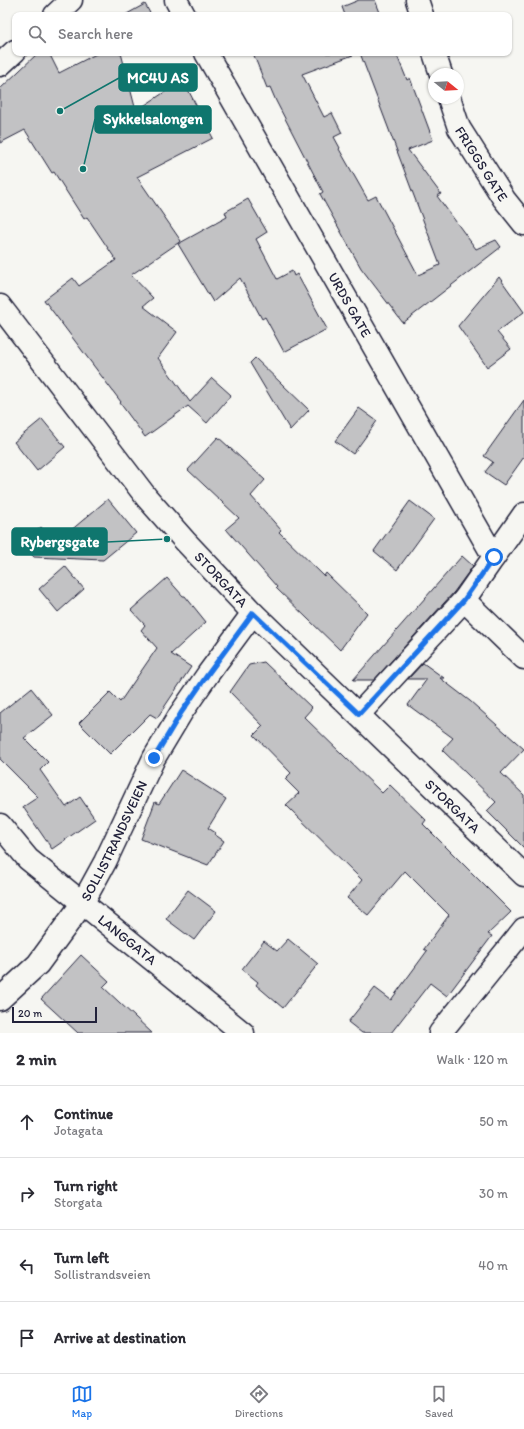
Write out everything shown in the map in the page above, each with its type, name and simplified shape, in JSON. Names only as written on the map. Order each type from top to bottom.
[{"type":"street","points":[[58,12],[71,0]]},
{"type":"street","points":[[176,0],[182,12]]},
{"type":"street","points":[[417,0],[421,12]]},
{"type":"street","points":[[0,65],[12,54]]},
{"type":"street","name":"URDS GATE","points":[[208,56],[494,557]]},
{"type":"street","points":[[435,56],[439,68]]},
{"type":"street","name":"FRIGGS GATE","points":[[451,104],[459,128],[504,199],[524,224]]},
{"type":"street","name":"STORGATA","points":[[1,309],[147,498],[185,541],[253,613],[524,875]]},
{"type":"street","points":[[359,714],[464,600],[524,514]]},
{"type":"street","points":[[464,600],[524,658]]},
{"type":"street","name":"SOLLISTRANDSVEIEN","points":[[0,999],[38,964],[82,904],[105,862],[154,758],[173,726],[208,674],[253,613]]},
{"type":"street","name":"LANGGATA","points":[[0,825],[28,859],[244,1033]]},
{"type":"street","points":[[440,1033],[524,929]]},
{"type":"building","points":[[359,0],[375,0],[380,12],[344,12],[342,7]]},
{"type":"building","points":[[145,4],[149,12],[130,12]]},
{"type":"building","points":[[35,56],[50,56],[59,73],[92,56],[122,56],[136,111],[183,80],[213,138],[137,177],[181,241],[131,275],[153,298],[143,306],[177,332],[158,358],[190,402],[212,378],[231,395],[207,423],[188,406],[145,437],[120,403],[121,402],[44,300],[73,278],[79,286],[116,260],[87,217],[84,219],[54,172],[52,173],[25,130],[0,143],[0,89]]},
{"type":"building","points":[[254,56],[350,56],[302,74],[324,117],[332,113],[342,133],[334,137],[340,148],[339,149],[368,200],[376,196],[418,275],[440,265],[361,56],[397,56],[407,80],[410,78],[433,140],[408,150],[441,194],[437,196],[476,249],[496,240],[501,247],[403,323],[361,268],[320,194],[323,192],[270,87],[267,88]]},
{"type":"building","points":[[248,199],[267,232],[256,239],[277,279],[292,271],[294,276],[297,274],[327,329],[284,352],[265,317],[262,319],[240,278],[213,302],[178,244],[227,217],[225,212]]},
{"type":"building","points":[[499,277],[524,312],[497,332],[511,349],[487,367],[458,326]]},
{"type":"building","points":[[255,358],[309,410],[290,430],[250,363]]},
{"type":"building","points":[[524,400],[524,457],[504,485],[485,472],[493,462],[484,456]]},
{"type":"building","points":[[359,408],[377,421],[353,454],[335,441]]},
{"type":"building","points":[[42,419],[65,447],[37,471],[14,442]]},
{"type":"building","points":[[218,437],[265,480],[251,496],[281,530],[279,532],[324,576],[326,573],[367,613],[340,650],[276,588],[277,587],[226,529],[239,518],[188,470]]},
{"type":"building","points":[[108,499],[136,533],[103,560],[34,557],[22,545],[41,527],[56,543]]},
{"type":"building","points":[[410,501],[434,519],[397,570],[374,551]]},
{"type":"building","points":[[462,556],[473,566],[454,592],[374,680],[353,680]]},
{"type":"building","points":[[65,566],[84,589],[58,612],[39,589]]},
{"type":"building","points":[[167,578],[183,596],[185,596],[206,622],[171,654],[191,667],[157,718],[150,714],[110,754],[79,723],[110,692],[120,702],[157,648],[141,630],[145,625],[131,610]]},
{"type":"building","points":[[264,662],[312,708],[304,717],[382,793],[390,785],[426,820],[423,824],[511,912],[488,934],[492,936],[447,996],[430,983],[391,1033],[362,1033],[348,1022],[375,988],[391,1000],[427,951],[424,949],[449,915],[405,871],[368,915],[347,898],[362,880],[286,805],[299,793],[285,779],[291,773],[254,735],[263,726],[230,692],[249,665]]},
{"type":"building","points":[[423,663],[444,678],[440,678],[470,701],[524,749],[501,773],[524,795],[524,848],[487,811],[496,802],[442,750],[453,738],[408,705],[427,679],[408,679]]},
{"type":"building","points":[[31,688],[53,715],[24,738],[48,762],[40,770],[66,807],[80,797],[95,819],[52,849],[23,807],[38,797],[0,759],[0,713]]},
{"type":"building","points":[[181,770],[226,799],[208,828],[224,841],[208,865],[141,839],[155,802],[159,804]]},
{"type":"building","points":[[188,890],[216,911],[194,940],[166,919]]},
{"type":"building","points":[[288,939],[318,964],[283,1008],[256,985],[258,982],[242,969],[264,941],[277,951]]},
{"type":"building","points":[[81,955],[109,981],[103,987],[152,1033],[78,1033],[41,999]]},
{"type":"place","name":"MC4U AS","points":[[60,111]]},
{"type":"place","name":"Sykkelsalongen","points":[[83,169]]},
{"type":"place","name":"Rybergsgate","points":[[167,539]]},
{"type":"route","points":[[154,758],[181,713],[253,613],[359,714],[464,600],[494,557]]}]
